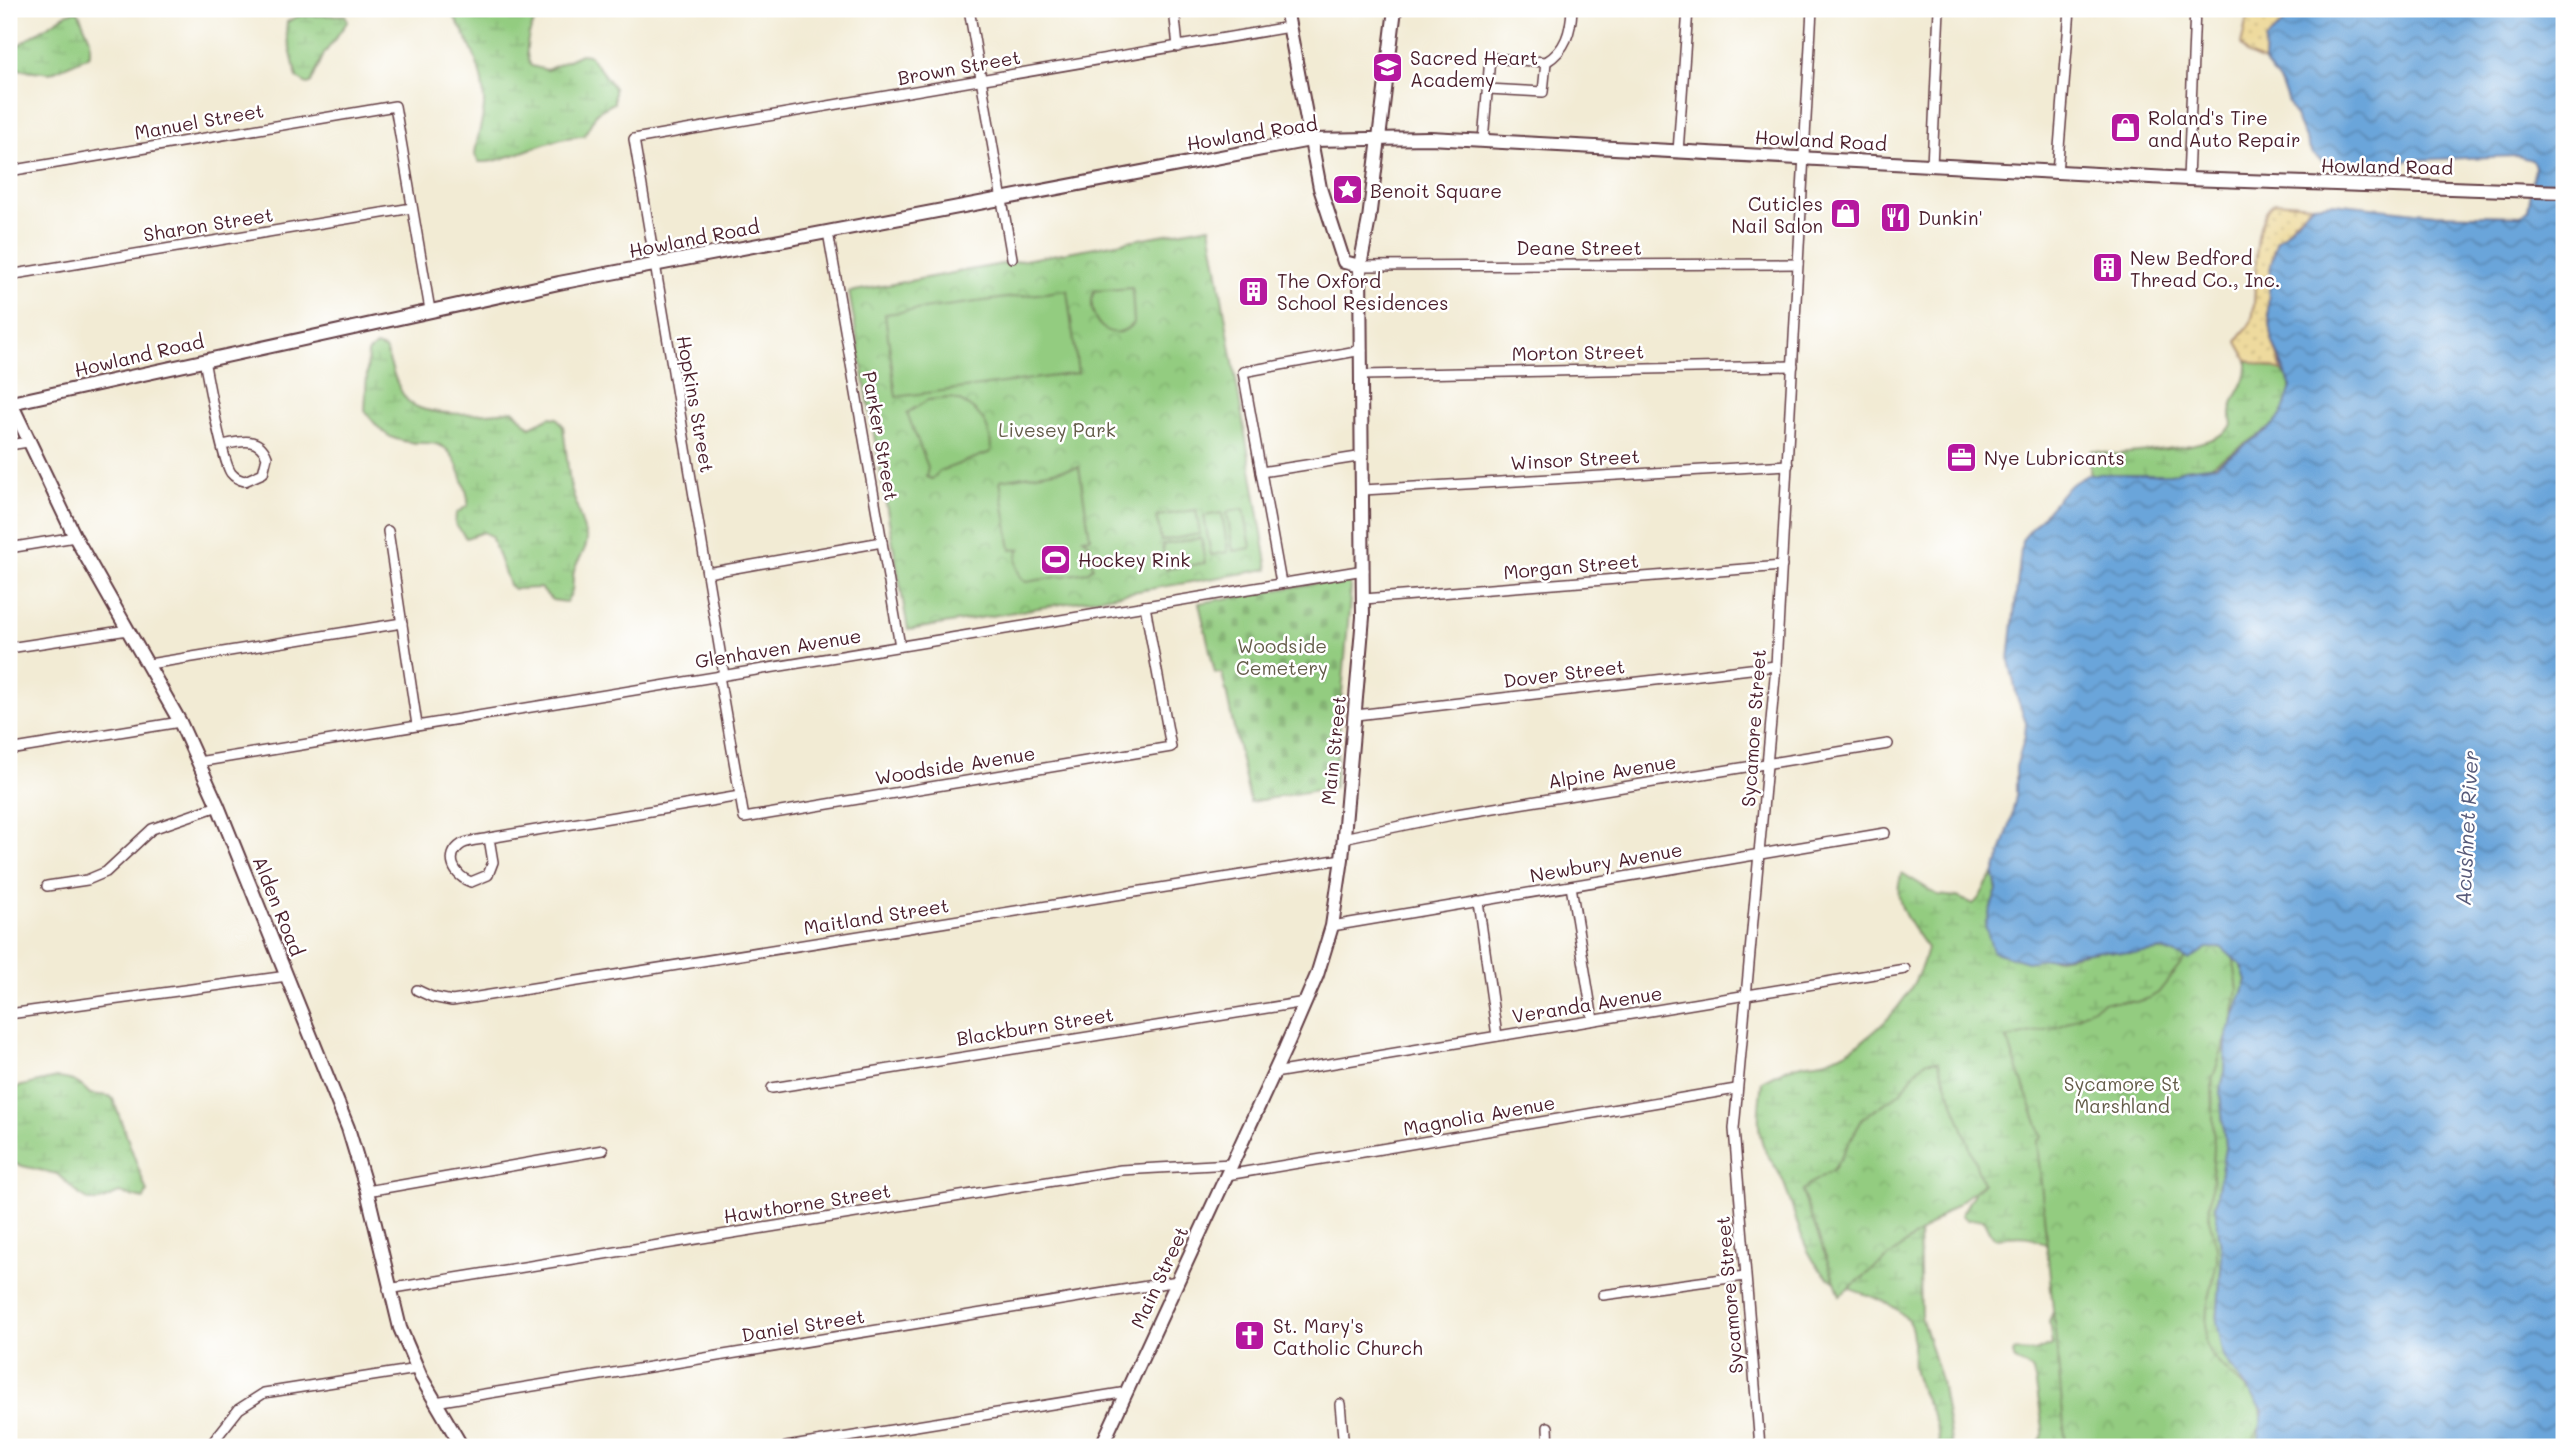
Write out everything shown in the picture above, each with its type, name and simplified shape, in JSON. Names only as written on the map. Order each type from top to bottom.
[{"type":"main road","points":[[1286,9],[1310,140],[1336,246],[1344,262],[1360,266]]},
{"type":"main road","name":"Main Street","points":[[1101,1447],[1275,1073],[1323,960],[1332,926],[1342,859],[1364,599],[1360,266],[1395,9]]},
{"type":"main road","name":"Howland Road","points":[[10,401],[430,310],[1310,140],[1483,141],[2057,173],[2564,192]]},
{"type":"main road","name":"Alden Road","points":[[10,401],[75,537],[180,722],[218,806],[344,1115],[367,1191],[388,1289],[400,1328],[417,1369],[462,1447]]},
{"type":"street","points":[[969,9],[1012,258]]},
{"type":"street","points":[[1174,9],[1178,47]]},
{"type":"street","points":[[1483,141],[1490,58],[1546,62],[1558,53],[1566,41],[1572,9]]},
{"type":"street","points":[[1678,152],[1688,9]]},
{"type":"street","name":"Sycamore Street","points":[[1760,1447],[1735,1162],[1736,1089],[1761,854],[1776,666],[1812,9]]},
{"type":"street","points":[[1932,166],[1938,9]]},
{"type":"street","points":[[2057,173],[2070,9]]},
{"type":"street","points":[[2188,179],[2196,9]]},
{"type":"street","name":"Brown Street","points":[[634,139],[982,82],[1289,27]]},
{"type":"street","points":[[1488,89],[1543,92],[1546,62]]},
{"type":"street","name":"Manuel Street","points":[[9,171],[395,106],[412,208]]},
{"type":"street","name":"Hopkins Street","points":[[634,139],[707,573],[744,818]]},
{"type":"street","points":[[412,208],[430,310]]},
{"type":"street","name":"Sharon Street","points":[[9,275],[412,208]]},
{"type":"street","name":"Parker Street","points":[[828,232],[900,646]]},
{"type":"street","name":"Deane Street","points":[[1360,266],[1798,264]]},
{"type":"street","points":[[1281,583],[1243,372],[1362,350]]},
{"type":"street","points":[[204,360],[223,445],[229,470],[237,479],[253,480],[263,473],[267,457],[257,443],[249,441],[223,445]]},
{"type":"street","name":"Morton Street","points":[[1363,375],[1793,366]]},
{"type":"street","points":[[9,445],[28,442]]},
{"type":"street","points":[[1261,472],[1364,456]]},
{"type":"street","name":"Winsor Street","points":[[1363,489],[1788,465]]},
{"type":"street","points":[[388,531],[417,725]]},
{"type":"street","points":[[9,548],[75,537]]},
{"type":"street","points":[[707,573],[882,542]]},
{"type":"street","name":"Morgan Street","points":[[1364,599],[1782,566]]},
{"type":"street","name":"Glenhaven Avenue","points":[[198,762],[1364,570]]},
{"type":"street","name":"Woodside Avenue","points":[[744,818],[1171,747],[1145,606]]},
{"type":"street","points":[[149,664],[402,624]]},
{"type":"street","points":[[9,648],[128,630]]},
{"type":"street","name":"Dover Street","points":[[1356,715],[1776,666]]},
{"type":"street","points":[[9,750],[180,722]]},
{"type":"street","name":"Alpine Avenue","points":[[1343,838],[1457,814],[1888,744]]},
{"type":"street","points":[[489,838],[493,862],[491,871],[481,880],[463,879],[453,866],[456,850],[465,843],[489,838],[740,796]]},
{"type":"street","points":[[47,886],[87,880],[107,872],[152,829],[218,806]]},
{"type":"street","name":"Newbury Avenue","points":[[1332,926],[1885,833]]},
{"type":"street","name":"Maitland Street","points":[[418,989],[432,998],[452,1000],[1342,859]]},
{"type":"street","points":[[1571,886],[1593,1020]]},
{"type":"street","points":[[1478,901],[1497,1036]]},
{"type":"street","name":"Veranda Avenue","points":[[1275,1073],[1905,969]]},
{"type":"street","points":[[9,1014],[287,976]]},
{"type":"street","name":"Blackburn Street","points":[[772,1088],[1305,1002]]},
{"type":"street","name":"Magnolia Avenue","points":[[1230,1170],[1736,1089]]},
{"type":"street","points":[[367,1191],[603,1150]]},
{"type":"street","name":"Hawthorne Street","points":[[388,1289],[1121,1170],[1230,1170]]},
{"type":"street","points":[[1603,1295],[1745,1276]]},
{"type":"street","name":"Daniel Street","points":[[435,1402],[1178,1281]]},
{"type":"street","points":[[209,1447],[239,1409],[264,1393],[417,1369]]},
{"type":"street","points":[[786,1447],[1127,1392]]},
{"type":"street","points":[[1340,1404],[1344,1447]]},
{"type":"street","points":[[1548,1427],[1549,1447]]},
{"type":"green space","points":[[449,9],[546,9],[529,34],[527,51],[531,66],[547,70],[581,54],[589,55],[614,88],[614,103],[597,112],[584,136],[556,140],[502,159],[479,162],[475,155],[484,106],[482,80],[469,43]]},
{"type":"green space","points":[[78,11],[90,39],[90,54],[87,57],[50,73],[9,68],[9,51],[68,13]]},
{"type":"green space","points":[[345,15],[348,21],[324,54],[311,83],[307,84],[297,78],[286,32],[287,22],[299,16]]},
{"type":"green space","name":"Livesey Park","points":[[1210,226],[1268,569],[908,630],[849,292]]},
{"type":"green space","points":[[1132,288],[1134,322],[1126,330],[1117,332],[1102,327],[1093,311],[1094,291]]},
{"type":"green space","points":[[1067,290],[1078,373],[896,397],[885,314]]},
{"type":"green space","points":[[376,346],[385,349],[400,389],[415,406],[457,414],[513,410],[530,427],[550,417],[557,418],[563,426],[570,484],[587,540],[575,568],[571,593],[566,602],[552,600],[540,588],[514,589],[509,585],[491,536],[483,532],[466,538],[455,524],[456,514],[468,505],[468,498],[456,462],[449,452],[434,444],[405,442],[393,438],[381,430],[365,411],[368,353]]},
{"type":"green space","points":[[2247,360],[2282,371],[2290,381],[2290,395],[2281,416],[2270,428],[2207,468],[2184,469],[2171,474],[2090,474],[2091,451],[2115,454],[2162,450],[2212,439],[2224,433],[2232,425],[2232,406],[2245,379]]},
{"type":"green space","points":[[951,398],[968,406],[981,418],[989,433],[991,452],[940,471],[932,479],[926,477],[928,467],[907,413],[928,400]]},
{"type":"green space","points":[[1079,467],[1090,537],[1083,538],[1089,543],[1093,567],[1087,572],[1026,582],[1017,567],[1020,549],[1011,550],[1000,480]]},
{"type":"green space","points":[[1244,509],[1251,548],[1233,551],[1227,512]]},
{"type":"green space","points":[[1196,510],[1200,534],[1161,541],[1157,516]]},
{"type":"green space","points":[[1222,513],[1228,552],[1211,555],[1204,516]]},
{"type":"green space","points":[[1201,538],[1205,563],[1166,569],[1162,545]]},
{"type":"green space","name":"Woodside Cemetery","points":[[1341,579],[1348,581],[1351,588],[1334,787],[1250,802],[1222,673],[1215,673],[1199,603]]},
{"type":"green space","points":[[1902,873],[1938,895],[1957,897],[1973,904],[1994,875],[1997,890],[1985,925],[1993,942],[2054,959],[2100,950],[2135,954],[2163,950],[2189,959],[2232,955],[2242,966],[2247,981],[2226,1040],[2225,1072],[2220,1091],[2225,1147],[2217,1207],[2222,1255],[2217,1322],[2263,1416],[2258,1447],[2034,1447],[2043,1434],[2034,1376],[2029,1369],[2015,1361],[2013,1354],[2015,1351],[2035,1352],[2052,1345],[2049,1321],[2054,1310],[2053,1251],[2034,1238],[1996,1238],[1990,1233],[1983,1219],[1967,1220],[1961,1215],[1974,1193],[1975,1182],[1919,1228],[1921,1316],[1941,1381],[1952,1447],[1939,1447],[1933,1416],[1919,1388],[1913,1368],[1913,1335],[1905,1317],[1890,1304],[1835,1282],[1824,1273],[1807,1250],[1783,1181],[1762,1142],[1759,1107],[1762,1081],[1790,1067],[1827,1060],[1847,1051],[1878,1028],[1904,999],[1922,966],[1927,948],[1900,903],[1899,883]]},
{"type":"green space","name":"Sycamore St Marshland","points":[[2196,945],[2232,947],[2238,990],[2232,1022],[2212,1080],[2214,1149],[2209,1219],[2217,1247],[2217,1262],[2207,1309],[2205,1343],[2211,1356],[2260,1402],[2263,1423],[2249,1447],[2066,1447],[2037,1141],[2042,1137],[2007,1039],[2061,1026],[2103,1002],[2137,1002],[2149,998],[2158,993]]},
{"type":"green space","points":[[1928,1061],[1938,1061],[1983,1184],[1840,1295],[1802,1192],[1808,1185],[1834,1169],[1863,1118],[1900,1093],[1920,1066]]},
{"type":"green space","points":[[56,1078],[75,1082],[90,1094],[113,1099],[147,1192],[144,1199],[119,1193],[100,1201],[90,1201],[57,1174],[9,1163],[9,1089]]},
{"type":"sand","points":[[2249,9],[2290,9],[2282,24],[2265,41],[2264,62],[2248,55],[2241,45]]},
{"type":"sand","points":[[2276,202],[2312,205],[2294,221],[2273,250],[2268,310],[2273,343],[2282,371],[2247,360],[2237,342],[2252,319],[2261,222],[2267,210]]},
{"type":"water","name":"Acushnet River","points":[[2290,9],[2564,9],[2564,1447],[2258,1447],[2263,1410],[2224,1357],[2217,1322],[2222,1255],[2215,1206],[2225,1147],[2220,1091],[2225,1072],[2226,1040],[2247,981],[2242,966],[2222,948],[2207,948],[2189,960],[2163,950],[2135,954],[2100,950],[2027,962],[1993,952],[1985,925],[1997,890],[1994,875],[2010,824],[2016,796],[2016,767],[2025,736],[2026,723],[2009,660],[2022,540],[2068,486],[2089,474],[2171,474],[2184,469],[2216,465],[2270,428],[2281,416],[2291,387],[2273,343],[2268,310],[2270,270],[2276,242],[2312,205],[2334,203],[2435,214],[2521,216],[2528,210],[2535,166],[2532,160],[2517,156],[2337,163],[2322,161],[2312,154],[2280,83],[2264,62],[2265,41],[2282,24]]},
{"type":"place","name":"Sacred Heart Academy","points":[[1387,68]]},
{"type":"place","name":"Roland's Tire and Auto Repair","points":[[2125,128]]},
{"type":"place","name":"Benoit Square","points":[[1347,190]]},
{"type":"place","name":"Cuticles Nail Salon","points":[[1846,214]]},
{"type":"place","name":"Dunkin'","points":[[1895,217]]},
{"type":"place","name":"New Bedford Thread Co., Inc.","points":[[2107,268]]},
{"type":"place","name":"The Oxford School Residences","points":[[1254,291]]},
{"type":"place","name":"Nye Lubricants","points":[[1961,457]]},
{"type":"place","name":"Hockey Rink","points":[[1055,559]]},
{"type":"place","name":"St. Mary's Catholic Church","points":[[1250,1336]]}]
